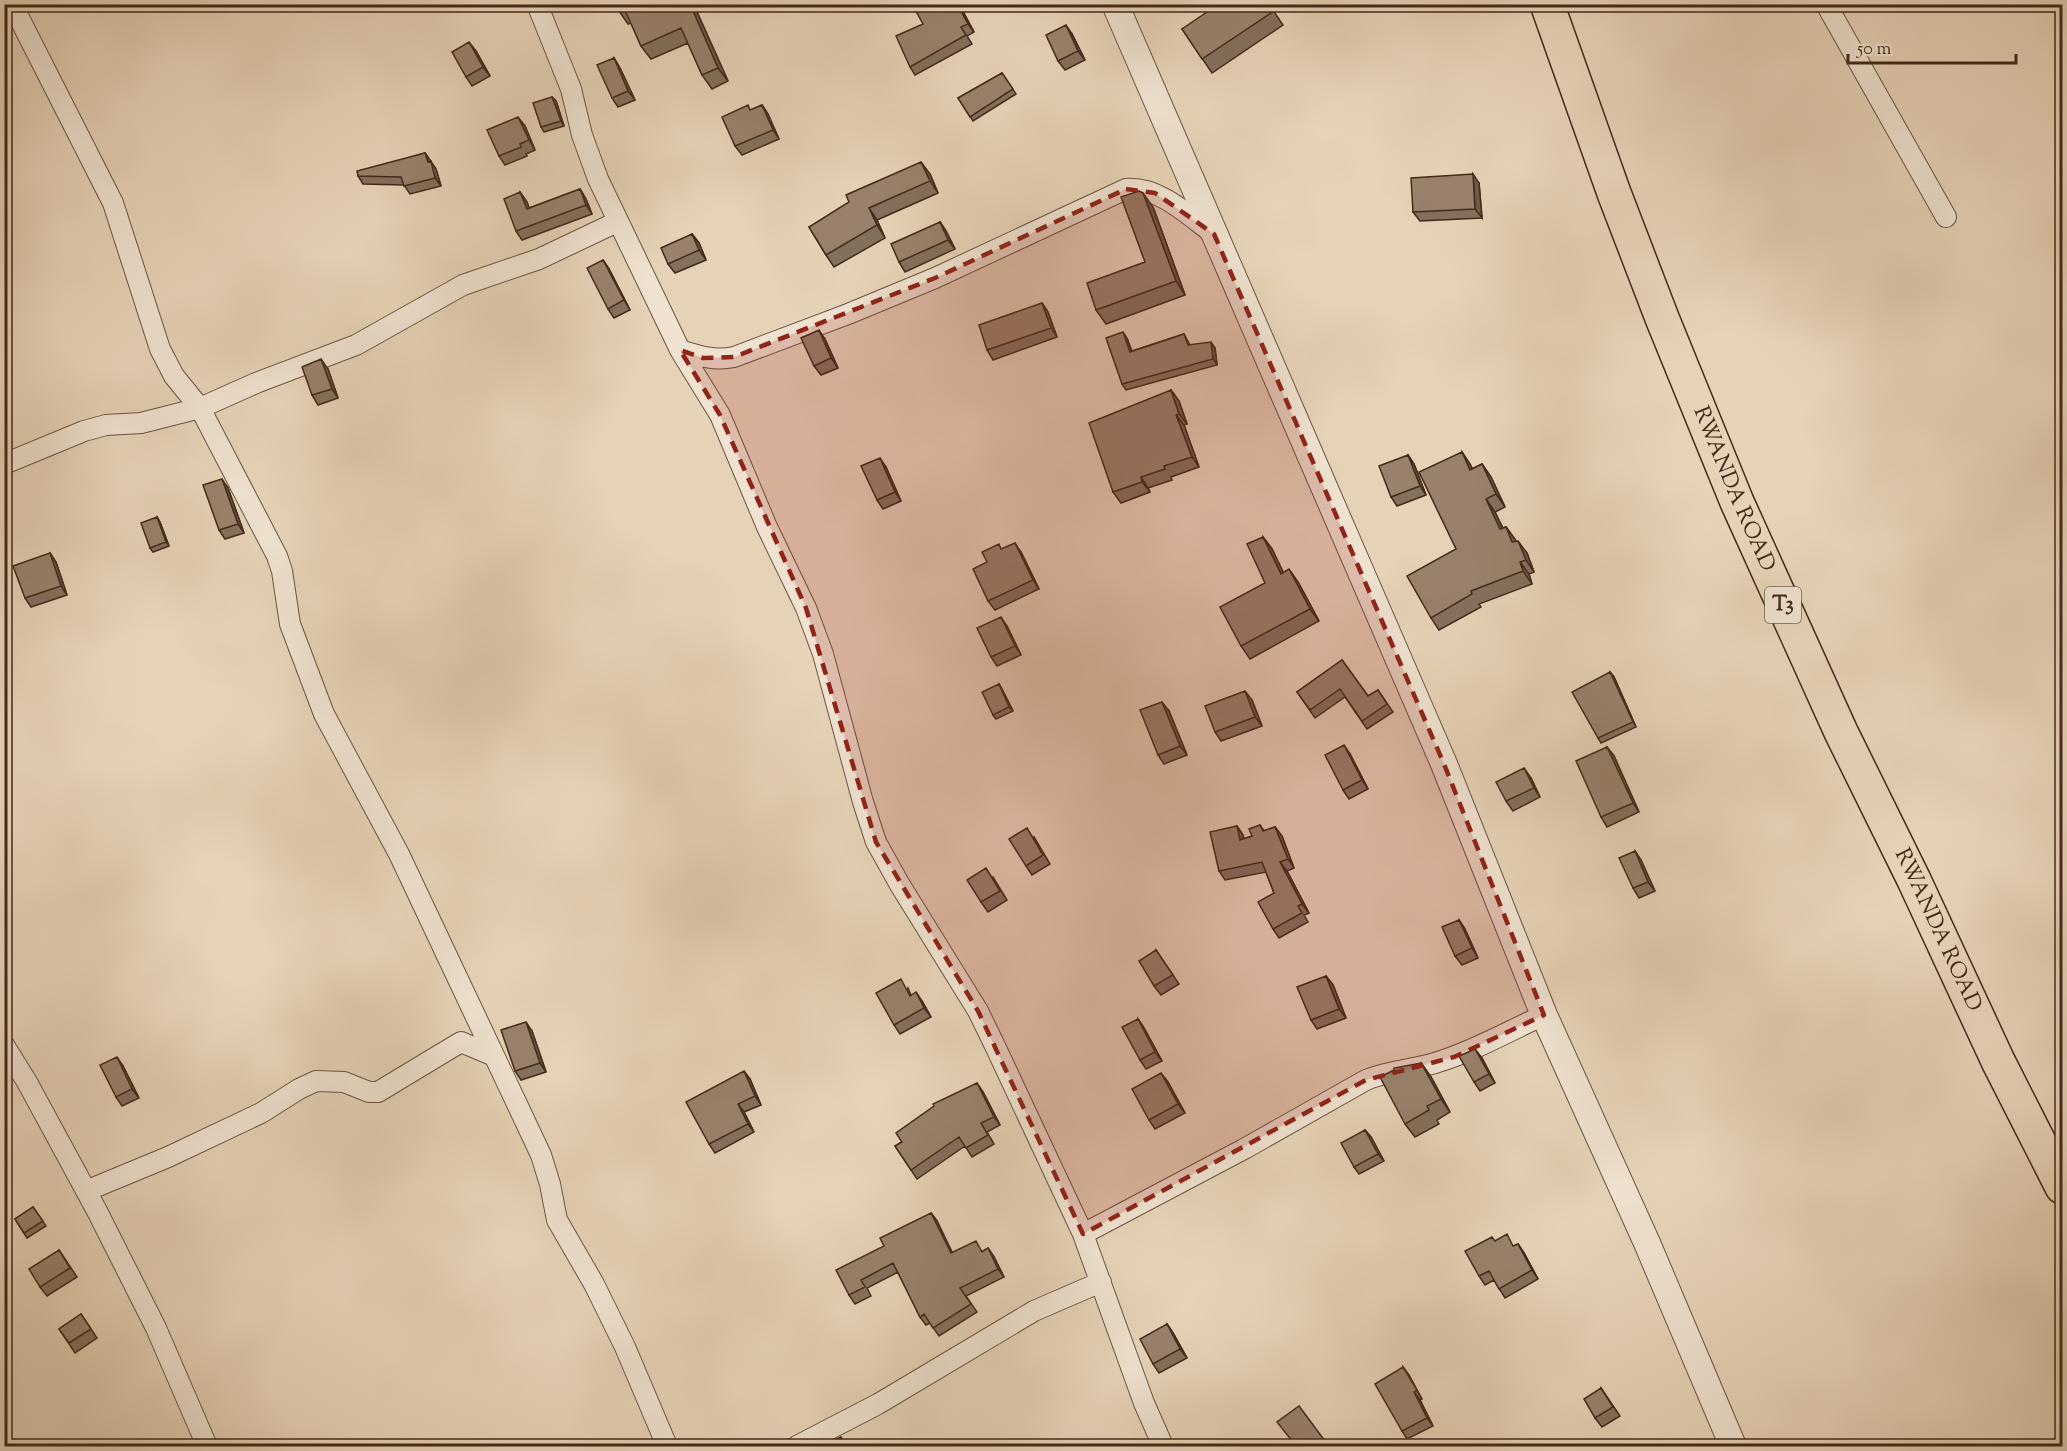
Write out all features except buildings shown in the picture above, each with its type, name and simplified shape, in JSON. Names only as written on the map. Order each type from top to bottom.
[{"type":"highway","name":"RWANDA ROAD","points":[[1546,4],[1658,308],[1737,502],[1841,732],[1914,880],[1998,1062],[2062,1187]]},
{"type":"street","points":[[12,4],[113,202],[160,349],[174,376],[200,408],[277,556],[282,572],[290,624],[324,714],[399,854],[546,1169],[556,1220],[594,1284],[625,1347],[667,1446]]},
{"type":"street","points":[[537,4],[571,89],[582,135],[598,179],[617,222],[680,350],[720,416],[767,527],[806,608],[823,654],[876,842],[978,1011],[1083,1234],[1144,1403],[1163,1446]]},
{"type":"street","points":[[1115,4],[1444,764],[1544,1015],[1647,1243],[1733,1446]]},
{"type":"street","points":[[1826,4],[1946,217]]},
{"type":"street","points":[[680,350],[703,358],[734,357],[935,278],[1126,189],[1143,189],[1155,194],[1214,234]]},
{"type":"street","points":[[4,464],[84,431],[106,425],[141,423],[200,408],[256,383],[356,345],[463,285],[539,259],[617,222]]},
{"type":"street","points":[[1083,1234],[1244,1149],[1366,1080],[1377,1075],[1454,1057],[1544,1015]]},
{"type":"street","points":[[86,1191],[168,1157],[261,1113],[316,1081],[344,1082],[369,1092],[378,1092],[461,1042],[492,1055]]},
{"type":"street","points":[[4,1045],[27,1082],[86,1191],[156,1328],[207,1446]]},
{"type":"street","points":[[797,1446],[878,1404],[1034,1311],[1101,1282]]},
{"type":"highlighted area","points":[[1126,189],[1155,193],[1214,234],[1444,764],[1544,1015],[1454,1057],[1366,1080],[1083,1234],[978,1011],[876,842],[806,608],[720,415],[680,350],[703,358],[734,357],[935,278]]}]
